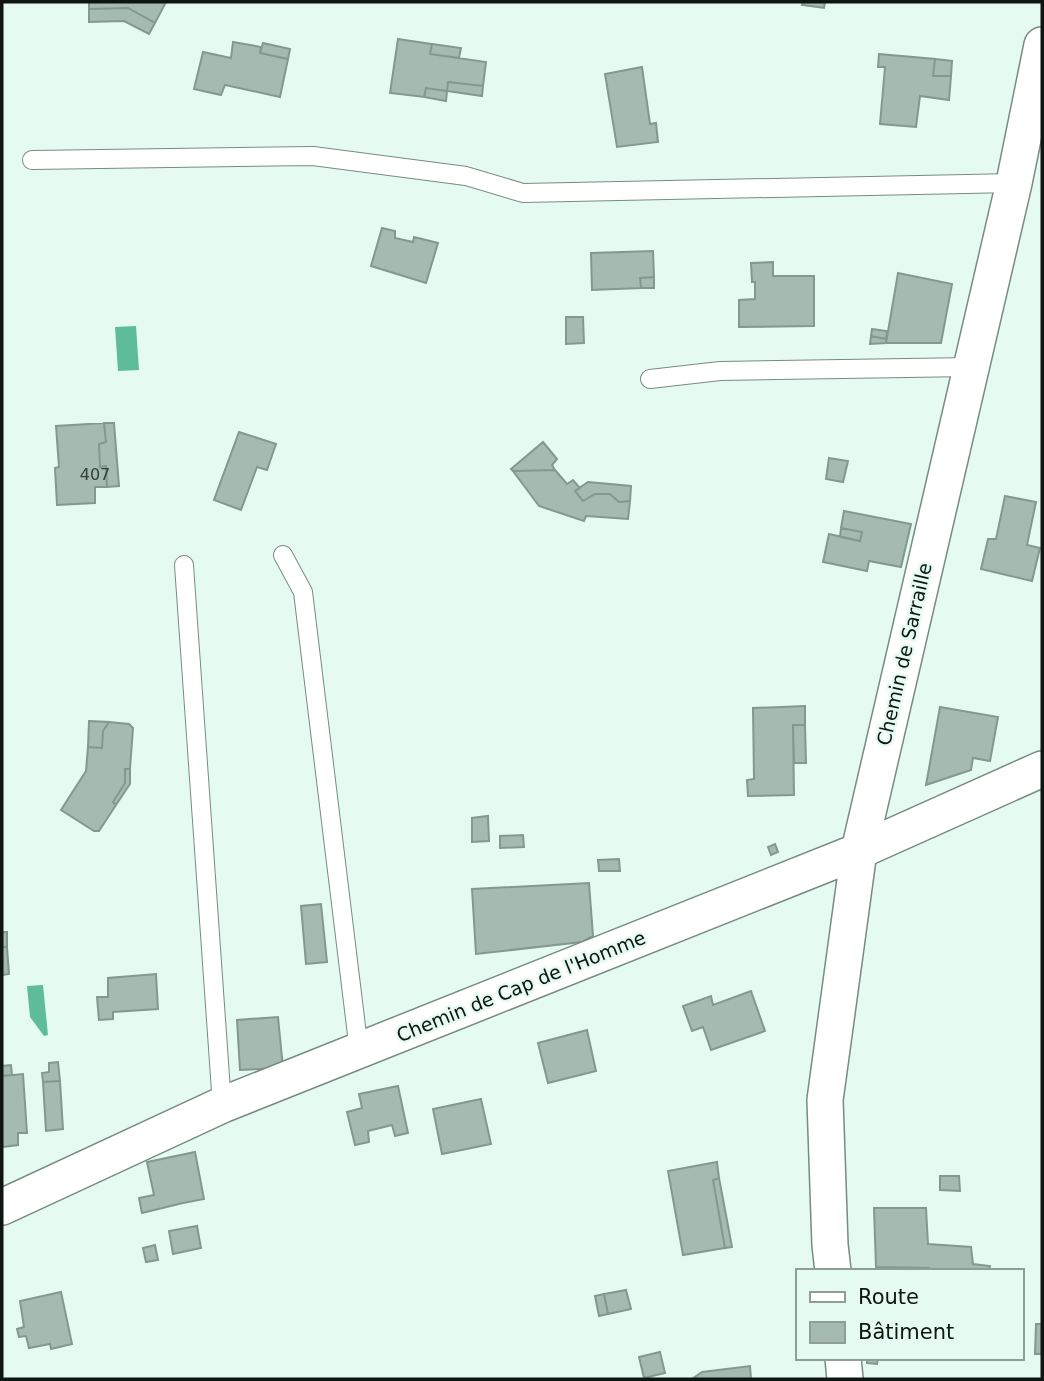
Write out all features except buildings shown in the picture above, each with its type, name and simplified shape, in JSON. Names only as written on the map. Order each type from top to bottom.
[{"type":"street","name":"Chemin de Sarraille","points":[[833,1269],[825,1100],[859,851],[1014,183],[1042,45]]},
{"type":"street","name":"Chemin de Cap de l'Homme","points":[[2,1208],[222,1105],[859,851],[1042,769]]},
{"type":"street","points":[[843,1360],[845,1379]]},
{"type":"lane","points":[[32,160],[313,156],[466,176],[523,193],[1014,183]]},
{"type":"lane","points":[[650,379],[720,371],[971,367]]},
{"type":"lane","points":[[283,555],[303,592],[359,1051]]},
{"type":"lane","points":[[184,565],[222,1105]]},
{"type":"shaded area","points":[[136,326],[139,370],[118,371],[115,327]]},
{"type":"shaded area","points":[[43,985],[48,1035],[44,1036],[30,1017],[27,986]]}]
